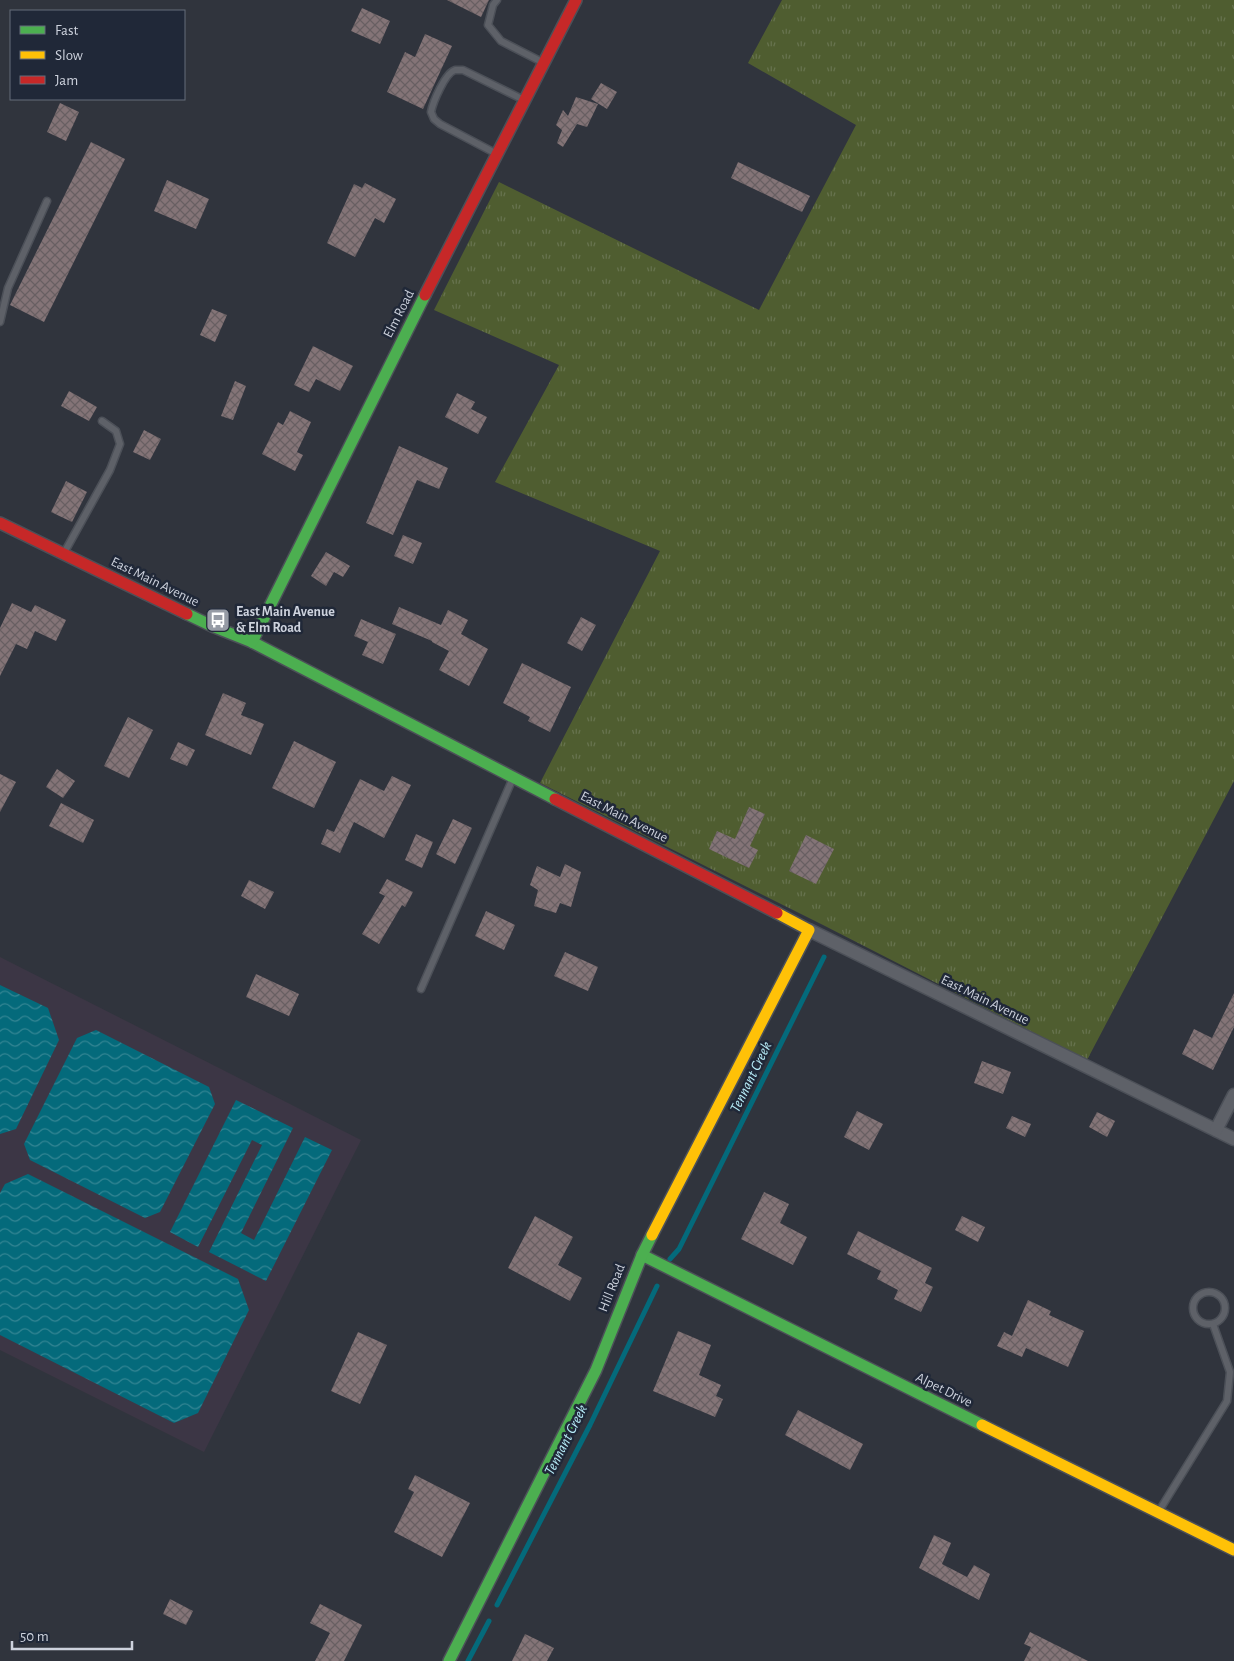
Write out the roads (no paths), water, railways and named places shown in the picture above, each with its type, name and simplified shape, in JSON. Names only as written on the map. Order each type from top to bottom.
[{"type":"street","name":"Elm Road","points":[[252,642],[411,322],[544,63],[572,2]]},
{"type":"street","name":"East Main Avenue","points":[[0,523],[212,626],[252,642],[809,930],[1234,1139]]},
{"type":"street","name":"Hill Road","points":[[449,1661],[596,1370],[642,1256],[809,930]]},
{"type":"street","points":[[1216,1130],[1234,1095]]},
{"type":"street","name":"Alpet Drive","points":[[642,1256],[1234,1550]]},
{"type":"lane","points":[[497,0],[492,5],[488,25],[501,40],[544,63]]},
{"type":"lane","points":[[497,154],[440,124],[434,118],[431,112],[433,104],[448,74],[455,70],[463,70],[525,100]]},
{"type":"lane","points":[[0,322],[8,288],[47,201]]},
{"type":"lane","points":[[63,554],[110,470],[120,444],[116,431],[102,421]]},
{"type":"lane","points":[[421,989],[514,777]]},
{"type":"lane","points":[[1205,1292],[1218,1294],[1226,1304],[1224,1317],[1213,1324],[1201,1322],[1193,1312],[1195,1300],[1205,1292]]},
{"type":"lane","points":[[1158,1513],[1227,1401],[1230,1372],[1213,1324]]},
{"type":"water","points":[[0,985],[48,1008],[59,1040],[16,1129],[0,1134]]},
{"type":"water","points":[[96,1030],[209,1087],[215,1104],[160,1212],[145,1218],[30,1160],[24,1144],[77,1038]]},
{"type":"water","points":[[236,1100],[293,1128],[241,1233],[254,1240],[305,1137],[332,1150],[266,1281],[209,1252],[262,1145],[252,1140],[198,1247],[170,1232]]},
{"type":"water","points":[[28,1174],[238,1279],[249,1310],[198,1413],[174,1423],[0,1335],[0,1193],[5,1184]]},
{"type":"waterway","name":"Tennant Creek","points":[[670,1259],[679,1249],[824,957]]},
{"type":"waterway","name":"Tennant Creek","points":[[497,1605],[590,1425],[657,1286]]},
{"type":"waterway","name":"Tennant Creek","points":[[468,1661],[489,1621]]},
{"type":"place","name":"East Main Avenue & Elm Road","points":[[218,620]]}]
